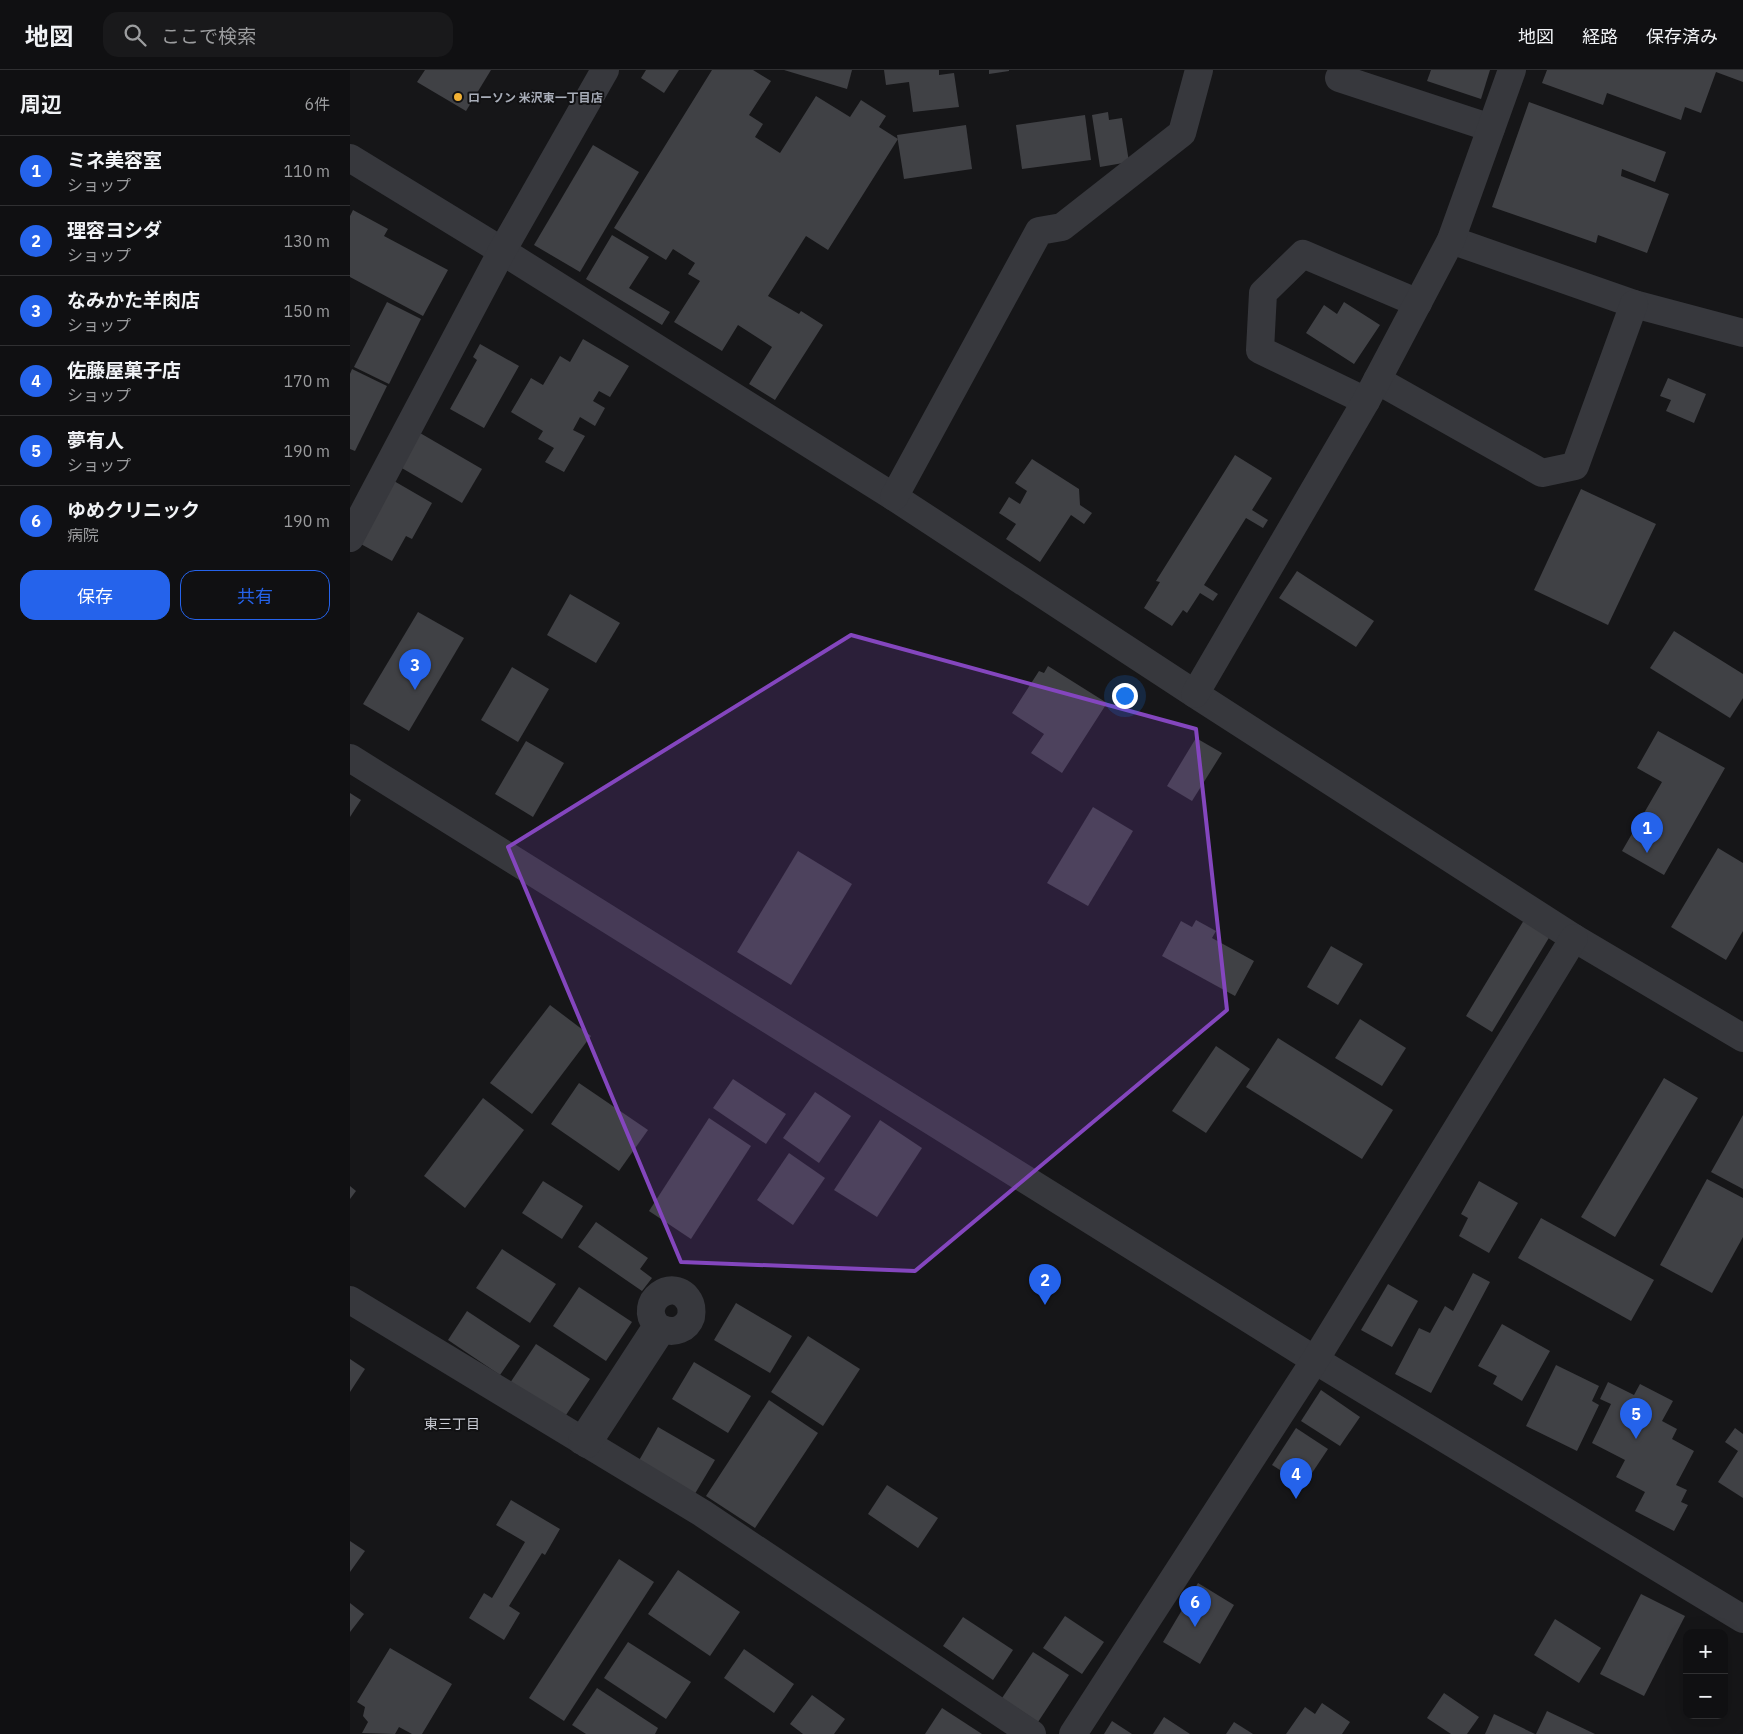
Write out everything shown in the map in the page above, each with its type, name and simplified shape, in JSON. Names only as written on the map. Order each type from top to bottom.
[{"type":"street","points":[[350,538],[502,251],[605,70]]},
{"type":"street","points":[[894,497],[1039,231],[1062,227],[1182,133],[1199,70]]},
{"type":"street","points":[[1195,694],[1372,390],[1451,240],[1512,70]]},
{"type":"street","points":[[1339,78],[1491,128]]},
{"type":"street","points":[[350,158],[894,497],[1195,694],[1574,938],[1743,1038]]},
{"type":"street","points":[[1451,240],[1634,304],[1743,333]]},
{"type":"street","points":[[1418,302],[1302,254],[1263,293],[1260,350],[1372,390],[1542,474],[1575,466],[1634,304]]},
{"type":"street","points":[[350,758],[1315,1360],[1743,1619]]},
{"type":"street","points":[[1073,1734],[1315,1360],[1574,938]]},
{"type":"street","points":[[668,1290],[681,1293],[688,1300],[692,1308],[689,1321],[679,1330],[670,1331],[662,1329],[585,1442],[657,1326],[651,1314],[652,1305],[656,1297],[668,1290]]},
{"type":"street","points":[[350,1300],[702,1513],[1032,1734]]},
{"type":"highlighted area","points":[[851,635],[1196,729],[1227,1010],[915,1271],[681,1262],[508,847]]},
{"type":"building","name":"ローソン 米沢東一丁目店","points":[[425,70],[491,70],[466,111],[417,82]]},
{"type":"building","points":[[646,70],[679,70],[664,93],[641,78]]},
{"type":"building","points":[[712,70],[753,70],[771,81],[749,115],[763,124],[755,137],[780,153],[816,96],[850,117],[861,100],[886,116],[879,127],[898,139],[828,250],[806,236],[768,296],[799,314],[801,311],[823,325],[775,400],[749,384],[772,347],[738,325],[722,351],[674,322],[700,281],[688,274],[695,263],[673,249],[666,260],[614,228]]},
{"type":"building","points":[[784,70],[852,70],[847,89]]},
{"type":"building","points":[[884,70],[939,70],[939,75],[954,73],[959,107],[913,112],[909,82],[886,85]]},
{"type":"building","points":[[989,70],[1009,70],[1009,71],[989,74]]},
{"type":"building","points":[[1431,70],[1490,70],[1481,99],[1427,81]]},
{"type":"building","points":[[1547,70],[1743,70],[1743,82],[1716,72],[1701,113],[1685,107],[1681,120],[1607,93],[1603,105],[1542,83]]},
{"type":"building","points":[[1529,102],[1666,152],[1655,182],[1622,169],[1621,176],[1669,194],[1647,253],[1598,235],[1596,243],[1492,207]]},
{"type":"building","points":[[1108,112],[1109,120],[1122,118],[1129,162],[1100,167],[1092,115]]},
{"type":"building","points":[[1085,115],[1091,160],[1022,169],[1016,125]]},
{"type":"building","points":[[966,125],[972,169],[904,179],[897,135]]},
{"type":"building","points":[[593,145],[639,172],[580,272],[534,245]]},
{"type":"building","points":[[353,210],[388,229],[384,236],[448,270],[423,316],[350,277],[350,216]]},
{"type":"building","points":[[612,235],[649,257],[629,288],[670,312],[662,325],[586,279]]},
{"type":"building","points":[[387,302],[421,319],[389,384],[354,367]]},
{"type":"building","points":[[1344,302],[1380,325],[1354,364],[1306,333],[1324,305],[1337,314]]},
{"type":"building","points":[[583,339],[629,366],[610,397],[599,391],[593,401],[605,408],[595,426],[580,417],[573,430],[585,436],[564,472],[545,462],[554,448],[538,439],[543,431],[511,412],[531,378],[543,385],[560,356],[570,362]]},
{"type":"building","points":[[480,344],[519,366],[484,428],[450,409],[477,360],[473,357]]},
{"type":"building","points":[[352,369],[387,386],[355,451],[350,449],[350,374]]},
{"type":"building","points":[[1668,378],[1706,394],[1694,423],[1666,411],[1671,400],[1660,396]]},
{"type":"building","points":[[420,433],[482,469],[462,503],[400,467]]},
{"type":"building","points":[[1235,455],[1272,478],[1252,510],[1268,520],[1263,528],[1246,518],[1204,585],[1218,594],[1213,601],[1200,593],[1187,613],[1183,610],[1172,626],[1144,608],[1160,582],[1156,581]]},
{"type":"building","points":[[1032,459],[1079,489],[1080,505],[1092,513],[1084,524],[1071,515],[1040,562],[1006,539],[1016,524],[999,513],[1009,497],[1020,504],[1027,491],[1015,483]]},
{"type":"building","points":[[394,481],[432,503],[412,539],[406,536],[392,561],[359,543]]},
{"type":"building","points":[[1581,489],[1656,524],[1608,625],[1534,590]]},
{"type":"building","points":[[1297,571],[1374,621],[1356,647],[1279,598]]},
{"type":"building","points":[[570,594],[620,623],[596,663],[547,635]]},
{"type":"building","points":[[418,612],[464,638],[409,731],[363,704]]},
{"type":"building","points":[[1674,631],[1743,674],[1743,698],[1730,718],[1650,668]]},
{"type":"building","points":[[1048,666],[1107,703],[1062,773],[1031,753],[1044,734],[1012,713],[1039,671],[1044,673]]},
{"type":"building","points":[[512,667],[549,689],[518,742],[481,720]]},
{"type":"building","points":[[1658,731],[1725,768],[1664,875],[1622,851],[1662,782],[1637,768]]},
{"type":"building","points":[[1196,738],[1222,753],[1192,801],[1167,786]]},
{"type":"building","points":[[526,741],[564,763],[533,817],[495,794]]},
{"type":"building","points":[[350,793],[361,800],[350,817]]},
{"type":"building","points":[[1093,807],[1133,831],[1088,906],[1047,883]]},
{"type":"building","points":[[1718,848],[1743,863],[1743,931],[1726,960],[1671,927]]},
{"type":"building","points":[[798,851],[852,884],[791,985],[737,952]]},
{"type":"building","points":[[1196,920],[1216,931],[1212,938],[1254,961],[1235,996],[1162,956],[1181,921],[1192,927]]},
{"type":"building","points":[[1524,920],[1550,936],[1492,1032],[1466,1016]]},
{"type":"building","points":[[1331,946],[1363,964],[1338,1005],[1307,987]]},
{"type":"building","points":[[550,1005],[591,1036],[532,1114],[490,1083]]},
{"type":"building","points":[[1360,1019],[1406,1048],[1382,1086],[1335,1058]]},
{"type":"building","points":[[1278,1038],[1393,1110],[1362,1159],[1246,1087]]},
{"type":"building","points":[[1216,1046],[1250,1069],[1206,1133],[1172,1111]]},
{"type":"building","points":[[1664,1078],[1698,1098],[1615,1237],[1581,1217]]},
{"type":"building","points":[[733,1079],[786,1114],[766,1144],[713,1108]]},
{"type":"building","points":[[579,1083],[648,1130],[619,1171],[551,1124]]},
{"type":"building","points":[[815,1092],[851,1116],[819,1163],[783,1138]]},
{"type":"building","points":[[483,1098],[524,1130],[465,1208],[424,1176]]},
{"type":"building","points":[[1743,1115],[1743,1189],[1711,1172]]},
{"type":"building","points":[[709,1118],[751,1146],[691,1239],[649,1211]]},
{"type":"building","points":[[880,1120],[922,1148],[877,1217],[834,1190]]},
{"type":"building","points":[[789,1153],[825,1178],[793,1225],[757,1200]]},
{"type":"building","points":[[1707,1179],[1743,1198],[1743,1237],[1712,1293],[1660,1265]]},
{"type":"building","points":[[543,1181],[583,1206],[562,1239],[522,1213]]},
{"type":"building","points":[[1479,1181],[1518,1203],[1489,1253],[1459,1236],[1468,1218],[1461,1214]]},
{"type":"building","points":[[350,1186],[356,1191],[350,1199]]},
{"type":"building","points":[[1541,1218],[1654,1280],[1631,1321],[1518,1258]]},
{"type":"building","points":[[596,1222],[648,1258],[640,1269],[652,1278],[642,1291],[578,1247]]},
{"type":"building","points":[[502,1249],[556,1284],[530,1323],[476,1288]]},
{"type":"building","points":[[1473,1273],[1490,1282],[1431,1393],[1395,1374],[1419,1328],[1430,1333],[1445,1306],[1453,1311]]},
{"type":"building","points":[[1388,1284],[1418,1301],[1392,1347],[1361,1330]]},
{"type":"building","points":[[579,1287],[632,1322],[606,1361],[553,1326]]},
{"type":"building","points":[[736,1303],[792,1336],[770,1373],[714,1340]]},
{"type":"building","points":[[467,1311],[520,1346],[500,1375],[448,1340]]},
{"type":"building","points":[[1502,1324],[1550,1351],[1522,1401],[1493,1384],[1497,1376],[1478,1366]]},
{"type":"building","points":[[808,1336],[860,1369],[823,1426],[771,1392]]},
{"type":"building","points":[[536,1344],[590,1379],[564,1418],[510,1383]]},
{"type":"building","points":[[350,1359],[365,1369],[350,1392]]},
{"type":"building","points":[[694,1362],[751,1396],[728,1433],[672,1399]]},
{"type":"building","points":[[1556,1365],[1599,1386],[1592,1401],[1599,1405],[1577,1451],[1526,1426]]},
{"type":"building","points":[[1608,1382],[1634,1395],[1640,1384],[1673,1401],[1662,1421],[1677,1429],[1672,1439],[1694,1451],[1676,1485],[1687,1490],[1681,1502],[1688,1505],[1674,1531],[1635,1511],[1645,1492],[1616,1477],[1625,1460],[1592,1443],[1611,1404],[1600,1399]]},
{"type":"building","points":[[1321,1390],[1360,1417],[1340,1446],[1301,1421]]},
{"type":"building","points":[[769,1400],[818,1433],[755,1528],[706,1496]]},
{"type":"building","points":[[658,1427],[715,1460],[693,1497],[637,1464]]},
{"type":"building","points":[[1296,1428],[1328,1449],[1304,1485],[1272,1465]]},
{"type":"building","points":[[1735,1428],[1743,1434],[1743,1498],[1718,1482],[1738,1451],[1725,1442]]},
{"type":"building","points":[[887,1485],[938,1518],[918,1548],[868,1514]]},
{"type":"building","points":[[511,1500],[560,1529],[545,1555],[542,1553],[509,1606],[520,1613],[504,1640],[469,1618],[484,1593],[492,1598],[525,1542],[496,1525]]},
{"type":"building","points":[[350,1541],[365,1551],[350,1572]]},
{"type":"building","points":[[619,1559],[654,1582],[564,1721],[529,1698]]},
{"type":"building","points":[[678,1570],[740,1612],[710,1656],[648,1614]]},
{"type":"building","points":[[1198,1583],[1234,1605],[1200,1664],[1163,1642]]},
{"type":"building","points":[[1641,1594],[1685,1616],[1644,1696],[1600,1674]]},
{"type":"building","points":[[350,1603],[364,1614],[350,1632]]},
{"type":"building","points":[[1065,1616],[1104,1642],[1082,1674],[1043,1648]]},
{"type":"building","points":[[963,1617],[1013,1650],[993,1680],[943,1646]]},
{"type":"building","points":[[1555,1619],[1601,1648],[1579,1683],[1534,1655]]},
{"type":"building","points":[[628,1642],[691,1682],[666,1719],[604,1678]]},
{"type":"building","points":[[390,1648],[452,1684],[422,1734],[412,1734],[399,1727],[395,1734],[362,1733],[368,1722],[363,1716],[365,1707],[357,1702]]},
{"type":"building","points":[[744,1649],[794,1684],[774,1713],[724,1678]]},
{"type":"building","points":[[1033,1652],[1069,1675],[1038,1722],[1002,1698]]},
{"type":"building","points":[[597,1688],[658,1728],[655,1734],[586,1734],[572,1725]]},
{"type":"building","points":[[1444,1693],[1479,1717],[1467,1734],[1451,1734],[1427,1718]]},
{"type":"building","points":[[812,1695],[845,1719],[834,1734],[803,1734],[790,1724]]},
{"type":"building","points":[[1322,1703],[1350,1722],[1342,1734],[1286,1734],[1305,1707],[1315,1714]]},
{"type":"building","points":[[942,1708],[982,1734],[925,1734]]},
{"type":"building","points":[[1547,1711],[1595,1734],[1536,1734]]},
{"type":"building","points":[[1494,1714],[1535,1734],[1485,1734]]},
{"type":"building","points":[[1164,1717],[1190,1734],[1153,1734]]},
{"type":"building","points":[[1112,1721],[1132,1734],[1104,1734]]},
{"type":"building","points":[[1234,1722],[1253,1734],[1226,1734]]},
{"type":"place","name":"ローソン 米沢東一丁目店","points":[[458,97]]},
{"type":"place","name":"なみかた羊肉店","points":[[415,690]]},
{"type":"place","name":"ミネ美容室","points":[[1647,853]]},
{"type":"place","name":"理容ヨシダ","points":[[1045,1305]]},
{"type":"place","name":"夢有人","points":[[1636,1439]]},
{"type":"place","name":"佐藤屋菓子店","points":[[1296,1499]]},
{"type":"place","name":"ゆめクリニック","points":[[1195,1627]]},
{"type":"district","name":"東三丁目","points":[[452,1424]]}]
